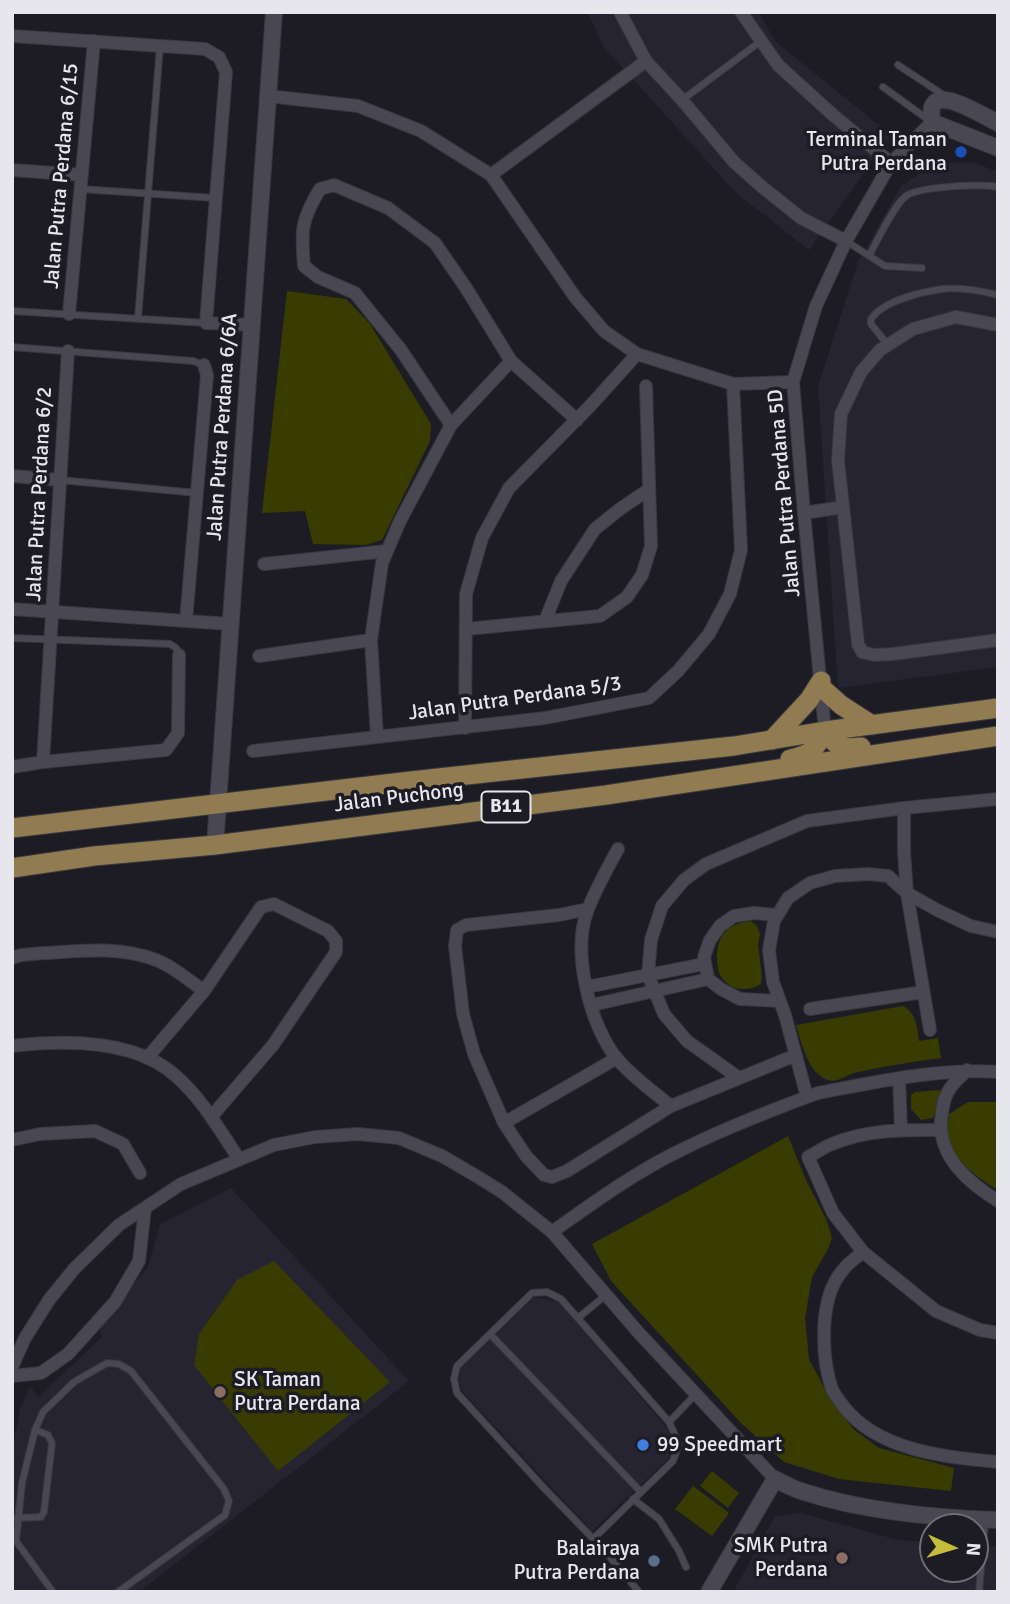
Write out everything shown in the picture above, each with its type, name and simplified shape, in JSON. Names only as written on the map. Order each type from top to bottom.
[{"type":"main road","points":[[772,740],[821,684],[841,705],[872,724]]},
{"type":"main road","name":"Jalan Puchong","points":[[12,828],[424,779],[604,761],[998,708]]},
{"type":"main road","points":[[747,773],[759,766],[805,756],[816,748],[825,731],[837,746],[844,749],[899,744],[914,749]]},
{"type":"main road","name":"Jalan Puchong","points":[[12,868],[606,795],[998,736]]},
{"type":"street","name":"Jalan Putra Perdana 6/6A","points":[[215,845],[274,12]]},
{"type":"street","points":[[620,12],[646,61],[733,162],[800,218],[846,241]]},
{"type":"street","points":[[741,12],[778,65],[891,163]]},
{"type":"street","points":[[12,36],[205,49],[219,57],[226,72],[206,323],[252,325]]},
{"type":"street","name":"Jalan Putra Perdana 6/15","points":[[69,314],[94,41]]},
{"type":"street","points":[[491,175],[646,61]]},
{"type":"street","points":[[268,96],[358,106],[421,131],[491,175],[575,297],[604,331],[638,354],[733,384],[793,382]]},
{"type":"street","points":[[998,123],[950,99],[938,100],[931,110],[932,122],[998,149]]},
{"type":"street","name":"Jalan Putra Perdana 5D","points":[[825,731],[793,382],[816,306],[846,241],[891,163],[932,122]]},
{"type":"street","points":[[12,170],[82,174]]},
{"type":"street","points":[[451,425],[401,350],[355,293],[318,277],[304,266],[302,232],[309,207],[320,189],[334,185],[388,208],[435,243],[511,361],[577,420]]},
{"type":"street","points":[[998,326],[956,317],[913,329],[880,350],[861,372],[841,414],[838,460],[858,644],[862,652],[874,655],[892,654],[998,640]]},
{"type":"street","name":"Jalan Putra Perdana 6/2","points":[[43,762],[68,351]]},
{"type":"street","points":[[465,728],[466,594],[482,538],[509,488],[638,354]]},
{"type":"street","points":[[377,737],[371,640],[383,562],[400,521],[451,425],[511,361]]},
{"type":"street","points":[[186,621],[206,375],[204,365]]},
{"type":"street","name":"Jalan Putra Perdana 5/3","points":[[253,751],[545,718],[649,698],[678,671],[709,634],[730,594],[741,550],[733,384]]},
{"type":"street","points":[[466,629],[600,616],[627,597],[642,575],[651,546],[646,386]]},
{"type":"street","points":[[12,477],[60,480]]},
{"type":"street","points":[[545,621],[561,581],[595,529],[648,489]]},
{"type":"street","points":[[804,513],[843,507]]},
{"type":"street","points":[[264,564],[387,551]]},
{"type":"street","points":[[12,609],[230,624]]},
{"type":"street","points":[[259,656],[371,640]]},
{"type":"street","points":[[12,768],[43,762],[166,750],[178,733],[179,655]]},
{"type":"street","points":[[739,1078],[687,1041],[664,1014],[648,975],[651,940],[662,906],[684,880],[706,864],[807,821],[998,799]]},
{"type":"street","points":[[904,808],[907,893],[929,1031]]},
{"type":"street","points":[[618,849],[588,909],[580,945],[583,970],[597,1023],[608,1048],[671,1106]]},
{"type":"street","points":[[807,1097],[774,982],[769,950],[774,921],[789,898],[810,883],[835,876],[887,876],[907,893],[937,910],[971,926],[998,932]]},
{"type":"street","points":[[147,1058],[204,991],[261,907],[274,904],[328,932],[336,941],[336,952],[273,1045],[211,1117]]},
{"type":"street","points":[[588,909],[466,925],[457,930],[455,946],[463,1014],[474,1055],[504,1124],[526,1156],[544,1175],[552,1177],[567,1171],[671,1106],[796,1055]]},
{"type":"street","points":[[777,915],[754,913],[734,916],[720,926],[710,940],[704,964],[708,979],[740,999],[780,1001]]},
{"type":"street","points":[[12,958],[84,951],[130,952],[163,963],[204,991]]},
{"type":"street","points":[[587,987],[704,964]]},
{"type":"street","points":[[592,1005],[708,979]]},
{"type":"street","points":[[810,1009],[923,992]]},
{"type":"street","points":[[12,1046],[77,1042],[123,1050],[147,1058],[176,1075],[199,1100],[239,1159]]},
{"type":"street","points":[[504,1124],[617,1058]]},
{"type":"street","points":[[552,1232],[608,1193],[677,1152],[742,1121],[818,1093],[899,1078],[967,1070],[998,1072]]},
{"type":"street","points":[[967,1070],[949,1090],[942,1108],[941,1130],[947,1155],[964,1176],[998,1201]]},
{"type":"street","points":[[899,1078],[901,1130]]},
{"type":"street","points":[[941,1130],[865,1133],[832,1144],[808,1157],[832,1213],[863,1252],[936,1311],[980,1330],[998,1333]]},
{"type":"street","points":[[12,1140],[40,1134],[95,1131],[123,1144],[140,1172]]},
{"type":"street","points":[[12,1367],[25,1338],[49,1300],[75,1269],[119,1225],[181,1184],[274,1144],[358,1134],[399,1138],[442,1156],[478,1177],[502,1192],[552,1232],[638,1332],[775,1479],[803,1492],[844,1502],[901,1512],[991,1520]]},
{"type":"street","points":[[12,1376],[41,1373],[68,1354],[115,1302],[139,1261],[145,1208]]},
{"type":"street","points":[[863,1252],[841,1271],[829,1296],[824,1325],[824,1359],[833,1392],[852,1416],[880,1436],[912,1448],[943,1455],[998,1462]]},
{"type":"street","points":[[709,1592],[775,1479]]},
{"type":"lane","points":[[682,100],[761,41]]},
{"type":"lane","points":[[138,318],[160,46]]},
{"type":"lane","points":[[898,65],[950,99]]},
{"type":"lane","points":[[883,87],[932,122]]},
{"type":"lane","points":[[869,256],[904,197],[914,192],[942,188],[998,187]]},
{"type":"lane","points":[[80,189],[215,198]]},
{"type":"lane","points":[[846,241],[884,266],[922,268]]},
{"type":"lane","points":[[887,345],[871,324],[871,319],[874,314],[900,299],[944,289],[998,295]]},
{"type":"lane","points":[[12,311],[206,323]]},
{"type":"lane","points":[[12,347],[193,361],[204,365]]},
{"type":"lane","points":[[60,480],[197,493]]},
{"type":"lane","points":[[12,638],[170,644],[176,648],[179,655]]},
{"type":"lane","points":[[593,1539],[673,1461],[679,1444],[669,1422],[561,1299],[547,1292],[532,1293],[457,1366],[454,1380],[457,1393],[639,1592]]},
{"type":"lane","points":[[578,1318],[606,1295]]},
{"type":"lane","points":[[490,1335],[641,1492]]},
{"type":"lane","points":[[53,1592],[16,1541],[16,1514],[22,1483],[35,1430],[43,1412],[74,1382],[107,1363],[119,1364],[131,1371],[224,1489],[229,1501],[225,1514],[118,1592]]},
{"type":"lane","points":[[669,1422],[695,1394]]},
{"type":"lane","points":[[16,1514],[36,1518],[41,1517],[44,1512],[52,1443],[48,1435],[35,1430]]},
{"type":"lane","points":[[12,1483],[22,1483]]},
{"type":"lane","points":[[633,1499],[659,1519],[686,1567]]},
{"type":"lane","points":[[979,1592],[991,1520]]},
{"type":"shaded area","points":[[588,12],[758,12],[776,42],[891,135],[809,250],[735,192],[603,46]]},
{"type":"shaded area","points":[[973,162],[998,172],[998,667],[838,688],[818,386],[858,262],[901,186],[935,163]]},
{"type":"shaded area","points":[[287,291],[346,299],[370,324],[431,424],[430,441],[382,540],[365,545],[313,544],[305,511],[262,513]]},
{"type":"shaded area","points":[[751,921],[760,934],[758,945],[761,984],[751,988],[735,988],[721,976],[717,957],[719,942],[731,927]]},
{"type":"shaded area","points":[[903,1006],[914,1017],[919,1041],[938,1038],[941,1058],[898,1064],[831,1081],[821,1076],[810,1064],[796,1025]]},
{"type":"shaded area","points":[[915,1092],[941,1092],[933,1118],[921,1120],[911,1109],[911,1095]]},
{"type":"shaded area","points":[[968,1102],[998,1102],[998,1190],[969,1170],[957,1157],[949,1142],[949,1114]]},
{"type":"shaded area","points":[[788,1136],[832,1238],[812,1277],[805,1318],[809,1359],[827,1393],[853,1429],[879,1448],[954,1468],[951,1491],[839,1479],[784,1462],[741,1423],[611,1281],[592,1244]]},
{"type":"shaded area","name":"SK Taman Putra Perdana","points":[[231,1188],[409,1381],[139,1592],[12,1592],[12,1453],[20,1409],[30,1386],[38,1397],[102,1337],[98,1327],[148,1267],[160,1224]]},
{"type":"shaded area","points":[[274,1261],[390,1382],[278,1471],[194,1365],[199,1334],[237,1280]]},
{"type":"shaded area","points":[[533,1298],[559,1303],[665,1426],[674,1443],[669,1458],[592,1531],[462,1391],[459,1381],[461,1367]]},
{"type":"shaded area","points":[[712,1471],[739,1493],[728,1508],[700,1486]]},
{"type":"shaded area","points":[[693,1486],[729,1513],[712,1536],[675,1509]]},
{"type":"shaded area","name":"SMK Putra Perdana","points":[[800,1513],[898,1540],[919,1541],[919,1583],[989,1583],[989,1546],[998,1547],[998,1592],[733,1592],[775,1516]]},
{"type":"place","name":"Terminal Taman Putra Perdana","points":[[961,152]]},
{"type":"place","name":"SK Taman Putra Perdana","points":[[220,1392]]},
{"type":"place","name":"99 Speedmart","points":[[643,1445]]},
{"type":"place","name":"SMK Putra Perdana","points":[[842,1558]]},
{"type":"place","name":"Balairaya Putra Perdana","points":[[654,1561]]}]
